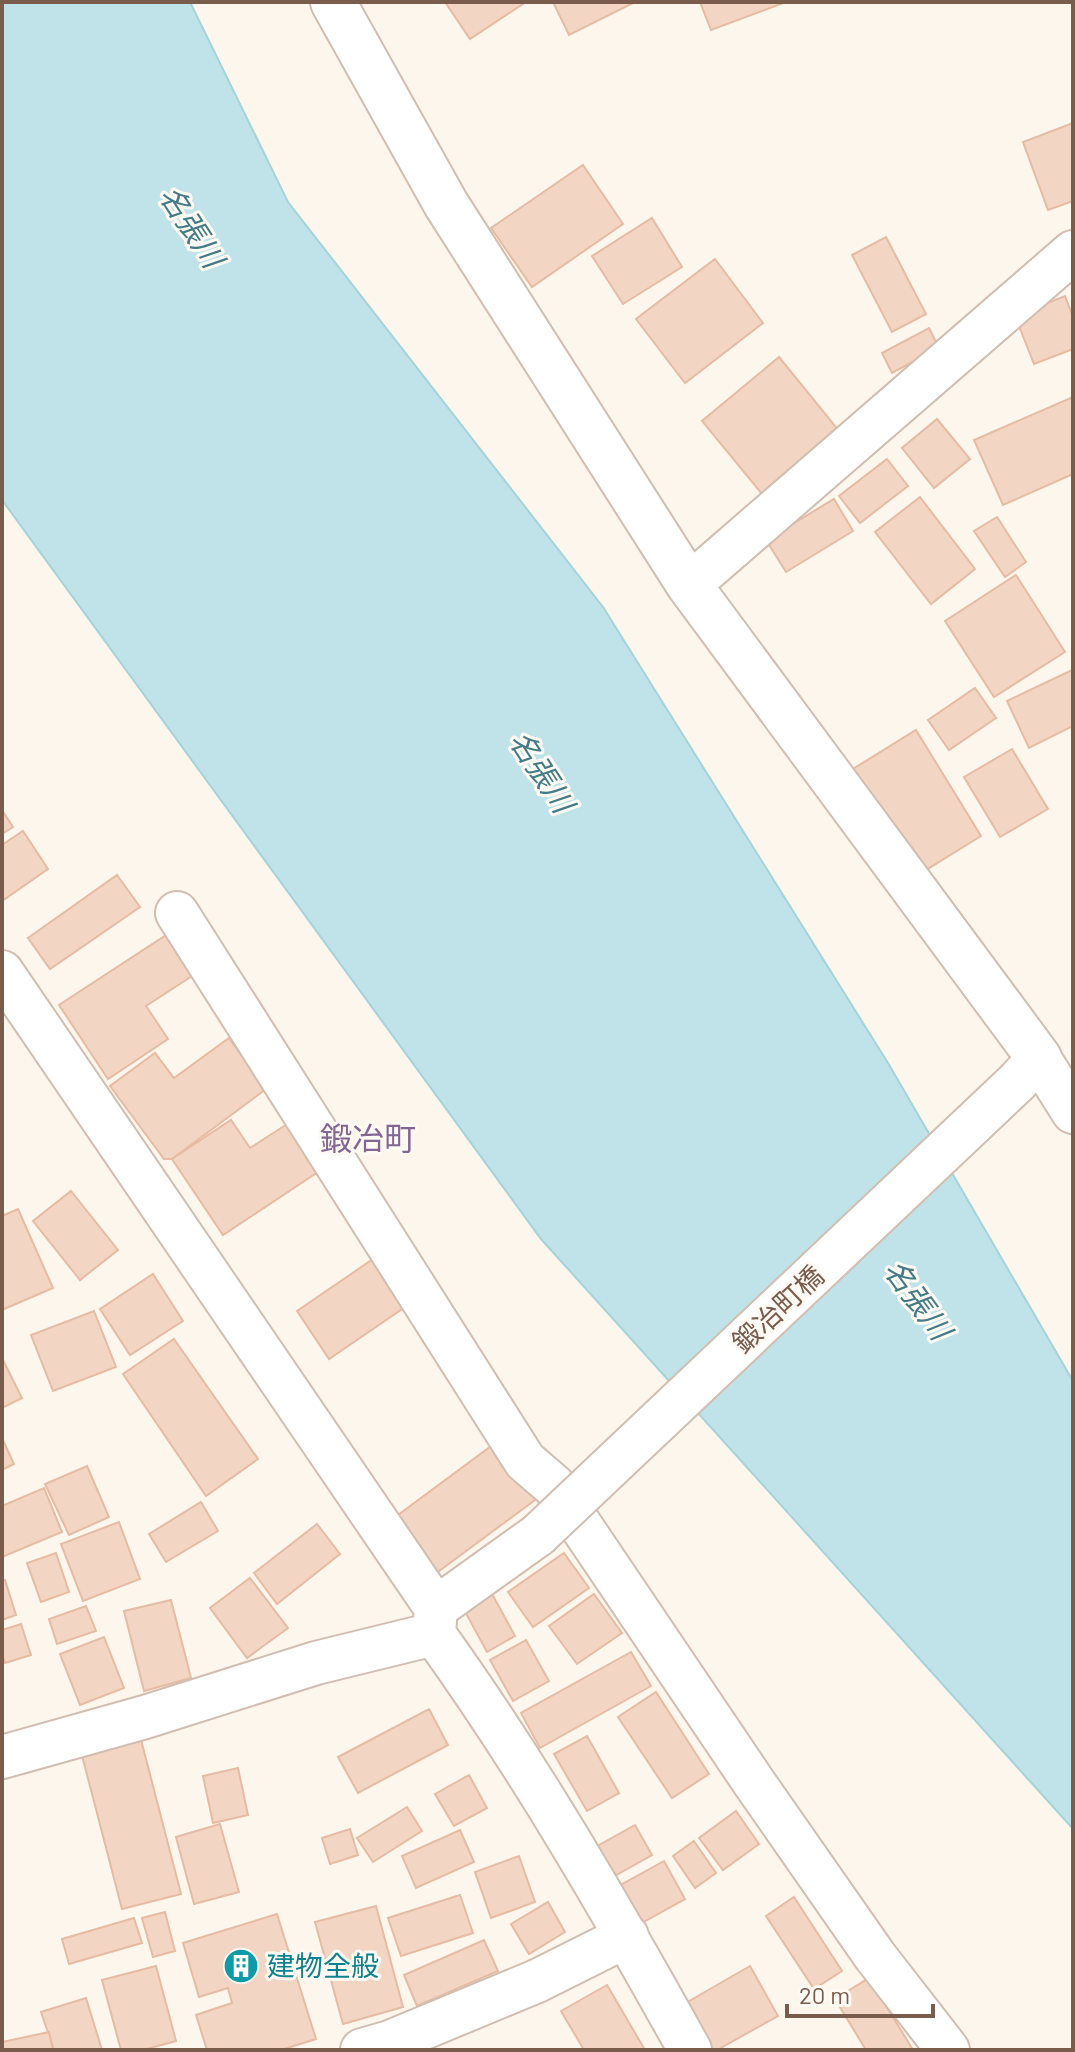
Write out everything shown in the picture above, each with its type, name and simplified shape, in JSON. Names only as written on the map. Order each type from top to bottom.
[{"type":"street","points":[[333,2],[446,204],[689,585],[1028,1070],[1073,1112]]},
{"type":"street","points":[[689,585],[1073,252]]},
{"type":"street","points":[[177,913],[525,1461],[554,1486],[772,1809],[875,1956],[948,2050]]},
{"type":"street","points":[[2,972],[435,1621],[473,1689],[627,1936],[690,2050]]},
{"type":"street","name":"鍛冶町橋","points":[[435,1621],[538,1535],[1028,1070]]},
{"type":"street","points":[[2,1757],[145,1717],[316,1663],[435,1621]]},
{"type":"street","points":[[362,2050],[390,2042],[537,1981],[627,1936]]},
{"type":"water","name":"名張川","points":[[2,2],[190,2],[288,202],[603,607],[888,1063],[1073,1381],[1073,1829],[541,1239],[2,500]]},
{"type":"building","points":[[445,2],[526,2],[470,39]]},
{"type":"building","points":[[553,2],[635,2],[569,35]]},
{"type":"building","points":[[700,2],[786,2],[711,30]]},
{"type":"building","points":[[1073,123],[1073,201],[1048,210],[1023,142]]},
{"type":"building","points":[[583,165],[623,224],[532,287],[491,228]]},
{"type":"building","points":[[652,218],[682,267],[623,304],[592,256]]},
{"type":"building","points":[[886,237],[926,314],[892,332],[852,255]]},
{"type":"building","points":[[715,259],[763,323],[685,383],[636,319]]},
{"type":"building","points":[[1065,296],[1073,317],[1073,349],[1034,364],[1015,316]]},
{"type":"building","points":[[929,328],[939,348],[892,373],[882,353]]},
{"type":"building","points":[[779,357],[844,437],[767,500],[702,421]]},
{"type":"building","points":[[1073,397],[1073,474],[1003,505],[974,440]]},
{"type":"building","points":[[937,419],[970,459],[934,488],[902,448]]},
{"type":"building","points":[[887,459],[908,486],[860,523],[839,496]]},
{"type":"building","points":[[920,497],[975,569],[931,604],[875,532]]},
{"type":"building","points":[[834,499],[853,531],[786,572],[766,540]]},
{"type":"building","points":[[997,517],[1026,562],[1005,577],[974,531]]},
{"type":"building","points":[[1016,575],[1065,652],[994,697],[945,621]]},
{"type":"building","points":[[1072,670],[1073,726],[1029,748],[1007,701]]},
{"type":"building","points":[[975,688],[996,718],[949,750],[928,720]]},
{"type":"building","points":[[916,730],[981,836],[913,878],[848,772]]},
{"type":"building","points":[[1012,749],[1048,809],[1000,837],[964,777]]},
{"type":"building","points":[[2,810],[13,827],[2,834]]},
{"type":"building","points":[[23,831],[48,869],[2,901],[2,845]]},
{"type":"building","points":[[117,875],[140,907],[50,969],[28,938]]},
{"type":"building","points":[[180,926],[206,967],[146,1006],[168,1039],[108,1079],[59,1005]]},
{"type":"building","points":[[229,1038],[266,1089],[172,1159],[164,1159],[110,1086],[155,1053],[174,1078]]},
{"type":"building","points":[[295,1119],[327,1166],[223,1235],[172,1159],[231,1120],[250,1148]]},
{"type":"building","points":[[71,1191],[118,1250],[80,1280],[33,1221]]},
{"type":"building","points":[[18,1209],[53,1288],[2,1310],[2,1216]]},
{"type":"building","points":[[376,1257],[408,1305],[329,1359],[297,1311]]},
{"type":"building","points":[[153,1274],[183,1321],[130,1355],[100,1309]]},
{"type":"building","points":[[94,1311],[116,1367],[53,1391],[31,1335]]},
{"type":"building","points":[[174,1339],[258,1459],[206,1496],[123,1374]]},
{"type":"building","points":[[2,1358],[22,1398],[2,1408]]},
{"type":"building","points":[[2,1438],[14,1464],[2,1470]]},
{"type":"building","points":[[498,1441],[539,1497],[435,1574],[394,1518]]},
{"type":"building","points":[[87,1466],[109,1517],[69,1535],[45,1484]]},
{"type":"building","points":[[44,1488],[62,1532],[2,1557],[2,1506]]},
{"type":"building","points":[[201,1502],[218,1531],[166,1562],[149,1534]]},
{"type":"building","points":[[119,1522],[140,1579],[83,1601],[61,1544]]},
{"type":"building","points":[[317,1524],[340,1554],[277,1604],[254,1573]]},
{"type":"building","points":[[56,1553],[69,1592],[41,1602],[27,1563]]},
{"type":"building","points":[[564,1553],[589,1588],[533,1627],[508,1592]]},
{"type":"building","points":[[250,1578],[288,1628],[247,1658],[210,1608]]},
{"type":"building","points":[[5,1580],[16,1615],[2,1620],[2,1581]]},
{"type":"building","points":[[491,1592],[515,1636],[487,1652],[463,1608]]},
{"type":"building","points":[[594,1594],[622,1633],[577,1664],[549,1626]]},
{"type":"building","points":[[171,1600],[191,1678],[144,1691],[124,1611]]},
{"type":"building","points":[[86,1606],[96,1631],[57,1644],[49,1619]]},
{"type":"building","points":[[21,1624],[31,1655],[5,1663],[2,1630]]},
{"type":"building","points":[[104,1637],[124,1688],[80,1705],[60,1654]]},
{"type":"building","points":[[526,1640],[549,1681],[513,1701],[490,1660]]},
{"type":"building","points":[[631,1652],[651,1686],[540,1748],[521,1713]]},
{"type":"building","points":[[656,1692],[709,1774],[672,1798],[618,1717]]},
{"type":"building","points":[[429,1709],[448,1745],[358,1793],[338,1757]]},
{"type":"building","points":[[138,1728],[181,1894],[122,1909],[79,1744]]},
{"type":"building","points":[[587,1736],[619,1793],[587,1811],[554,1754]]},
{"type":"building","points":[[238,1768],[248,1815],[213,1823],[203,1776]]},
{"type":"building","points":[[469,1775],[487,1808],[454,1826],[435,1794]]},
{"type":"building","points":[[407,1807],[422,1831],[373,1862],[357,1838]]},
{"type":"building","points":[[736,1811],[759,1844],[723,1870],[699,1838]]},
{"type":"building","points":[[220,1824],[239,1892],[194,1904],[176,1837]]},
{"type":"building","points":[[635,1825],[652,1855],[611,1878],[594,1848]]},
{"type":"building","points":[[350,1829],[358,1855],[330,1864],[322,1838]]},
{"type":"building","points":[[460,1830],[474,1862],[416,1888],[402,1856]]},
{"type":"building","points":[[694,1841],[716,1873],[695,1888],[673,1856]]},
{"type":"building","points":[[519,1856],[535,1902],[491,1918],[475,1872]]},
{"type":"building","points":[[664,1861],[685,1899],[640,1924],[619,1886]]},
{"type":"building","points":[[460,1895],[473,1933],[401,1956],[388,1918]]},
{"type":"building","points":[[794,1897],[842,1971],[814,1989],[766,1916]]},
{"type":"building","points":[[548,1902],[565,1932],[529,1954],[511,1924]]},
{"type":"building","points":[[376,1906],[403,2007],[343,2024],[315,1922]]},
{"type":"building","points":[[165,1912],[175,1951],[153,1957],[142,1918]]},
{"type":"building","name":"建物全般","points":[[277,1914],[316,2039],[281,2050],[207,2050],[196,2015],[232,2003],[228,1988],[199,1997],[183,1943]]},
{"type":"building","points":[[134,1918],[142,1943],[69,1964],[62,1939]]},
{"type":"building","points":[[484,1940],[498,1971],[417,2006],[404,1975]]},
{"type":"building","points":[[156,1966],[176,2041],[143,2050],[121,2050],[102,1980]]},
{"type":"building","points":[[750,1966],[778,2016],[717,2050],[710,2050],[684,2004]]},
{"type":"building","points":[[869,1978],[913,2050],[866,2050],[835,1999]]},
{"type":"building","points":[[607,1985],[645,2050],[584,2050],[561,2011]]},
{"type":"building","points":[[86,1998],[102,2050],[54,2050],[41,2012]]},
{"type":"building","points":[[49,2032],[53,2050],[2,2050],[2,2042]]},
{"type":"place","name":"建物全般","points":[[241,1966]]},
{"type":"district","name":"鍛冶町","points":[[368,1139]]}]
